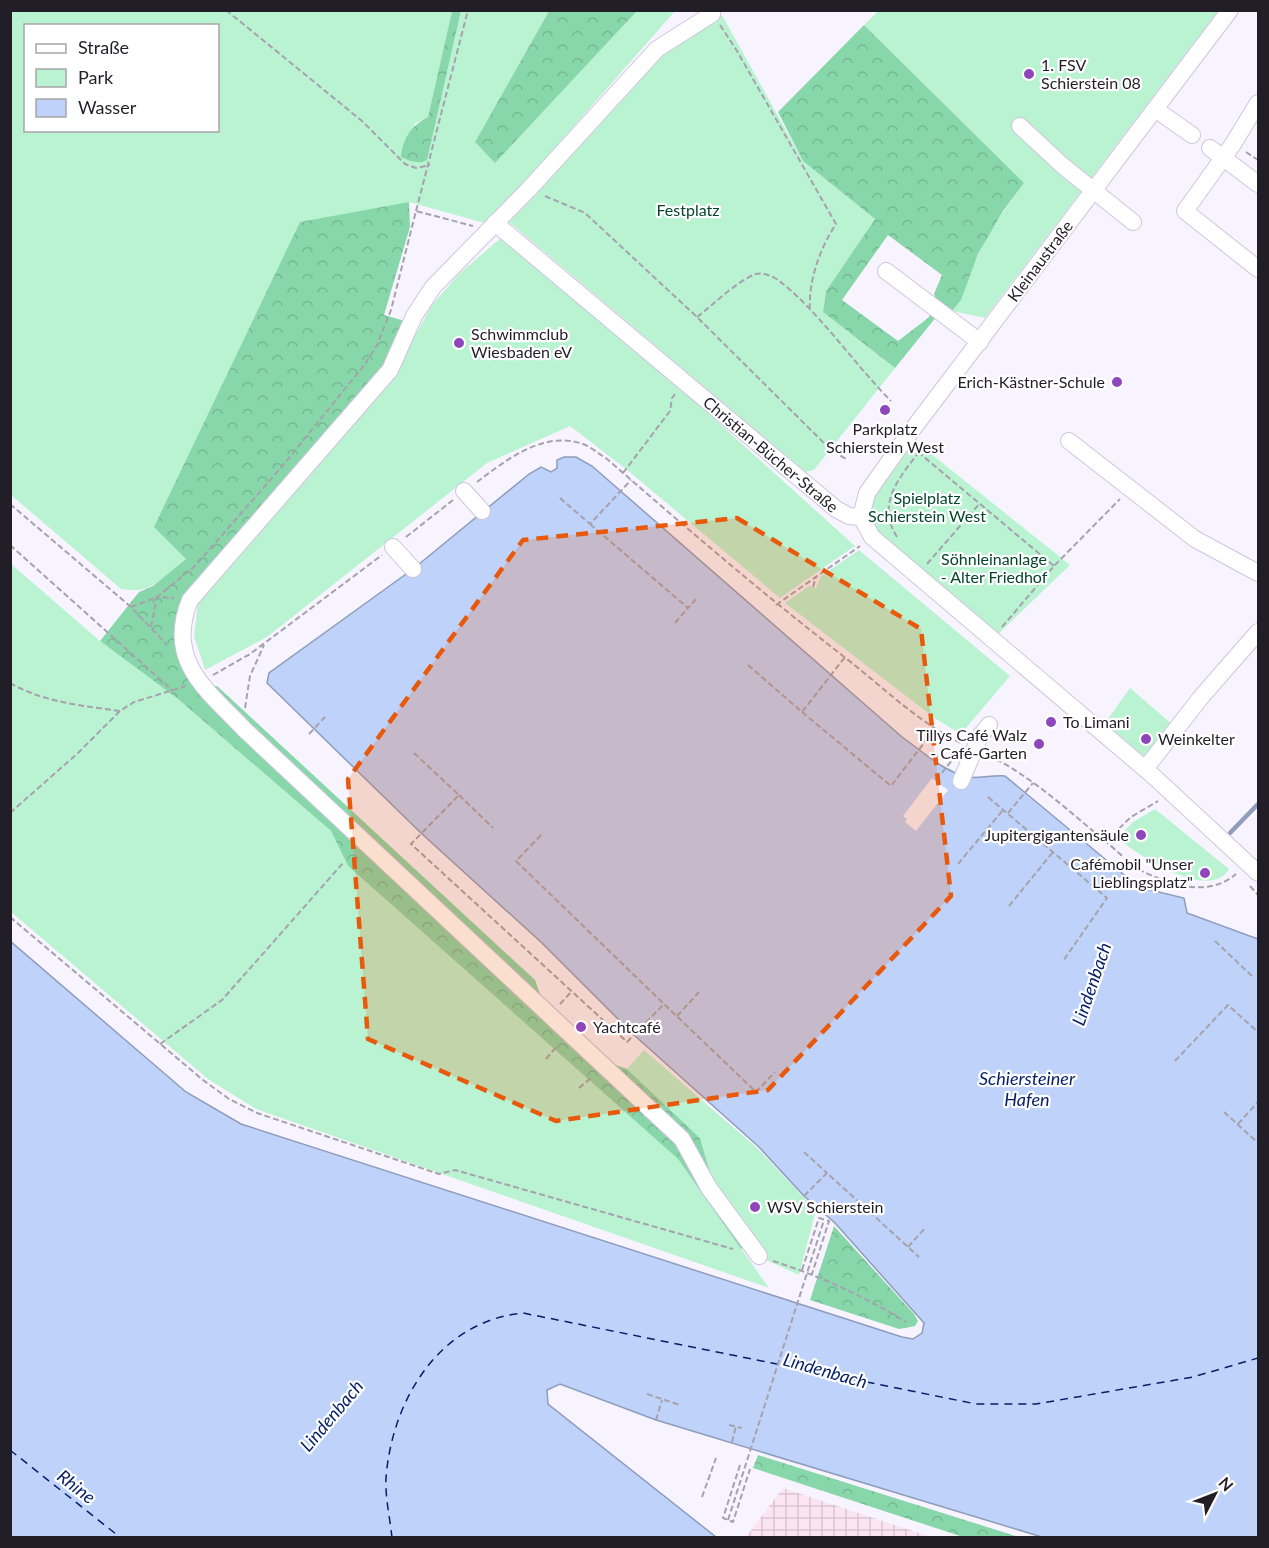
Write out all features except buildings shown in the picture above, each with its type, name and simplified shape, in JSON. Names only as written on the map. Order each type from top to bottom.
[{"type":"street","name":"Kleinaustraße","points":[[861,517],[867,493],[903,442],[1230,10]]},
{"type":"street","points":[[711,12],[657,49],[422,303],[390,370],[190,600],[182,637],[187,661],[198,681],[245,730],[682,1139],[709,1188],[759,1256]]},
{"type":"street","points":[[1258,103],[1217,153],[1185,211],[1258,269]]},
{"type":"street","points":[[1155,109],[1192,135]]},
{"type":"street","points":[[1020,126],[1093,192],[1133,222]]},
{"type":"street","points":[[1217,153],[1258,184]]},
{"type":"street","name":"Christian-Bücher-Straße","points":[[492,227],[836,509],[849,516],[861,517],[872,537],[992,639],[1148,766],[1175,795],[1258,873]]},
{"type":"street","points":[[886,271],[980,342]]},
{"type":"street","points":[[1069,441],[1195,539],[1258,573]]},
{"type":"street","points":[[464,491],[482,511]]},
{"type":"street","points":[[393,547],[413,569]]},
{"type":"street","points":[[1148,766],[1202,696],[1258,632]]},
{"type":"street","points":[[961,781],[969,747],[989,724]]},
{"type":"path","points":[[226,10],[362,121],[405,164],[416,168],[430,165]]},
{"type":"path","points":[[131,607],[157,597],[195,566],[285,463],[365,364],[377,345],[391,310],[468,10]]},
{"type":"path","points":[[711,12],[737,51],[836,224],[826,240],[809,291],[810,312]]},
{"type":"path","points":[[529,189],[585,213],[697,317],[831,450],[846,459]]},
{"type":"path","points":[[416,212],[492,227]]},
{"type":"path","points":[[697,317],[757,274],[777,280],[810,312],[891,401]]},
{"type":"path","points":[[623,473],[670,411],[672,398],[680,388]]},
{"type":"path","points":[[535,446],[563,440],[584,444],[623,473],[776,605],[845,657],[934,730],[1006,764],[1144,872],[1192,888],[1211,888],[1227,882],[1237,874]]},
{"type":"path","points":[[903,442],[919,452],[1054,566]]},
{"type":"path","points":[[890,525],[888,508],[892,491],[919,452]]},
{"type":"path","points":[[590,524],[631,480]]},
{"type":"path","points":[[992,639],[1054,566],[1130,488]]},
{"type":"path","points":[[560,498],[688,608]]},
{"type":"path","points":[[927,564],[980,503]]},
{"type":"path","points":[[10,504],[131,607],[171,650]]},
{"type":"path","points":[[10,545],[173,691]]},
{"type":"path","points":[[776,605],[861,545]]},
{"type":"path","points":[[813,587],[816,577]]},
{"type":"path","points":[[151,627],[157,597]]},
{"type":"path","points":[[675,623],[697,598]]},
{"type":"path","points":[[10,813],[78,753],[120,711],[134,702],[198,681],[233,664],[266,643],[254,667],[246,694],[245,730]]},
{"type":"path","points":[[802,712],[845,657]]},
{"type":"path","points":[[748,665],[891,786],[934,730]]},
{"type":"path","points":[[10,683],[24,691],[74,705],[120,711]]},
{"type":"path","points":[[309,734],[326,717]]},
{"type":"path","points":[[936,780],[969,747]]},
{"type":"path","points":[[414,753],[493,828]]},
{"type":"path","points":[[1007,814],[1032,783]]},
{"type":"path","points":[[459,795],[411,844],[627,1042],[664,1004]]},
{"type":"path","points":[[1106,842],[1131,817],[1152,804],[1175,795]]},
{"type":"path","points":[[988,797],[1107,898],[1063,961]]},
{"type":"path","points":[[958,864],[1003,810]]},
{"type":"path","points":[[541,835],[516,861],[756,1092],[775,1072]]},
{"type":"path","points":[[1009,906],[1053,852]]},
{"type":"path","points":[[160,1044],[222,1000],[343,863]]},
{"type":"path","points":[[10,917],[160,1044],[229,1099],[257,1113],[438,1174],[455,1170],[759,1256],[812,1274],[874,1302],[906,1322]]},
{"type":"path","points":[[1215,941],[1252,976]]},
{"type":"path","points":[[677,1016],[699,992]]},
{"type":"path","points":[[1174,1061],[1228,1005],[1258,1032]]},
{"type":"path","points":[[546,1059],[553,1050]]},
{"type":"path","points":[[579,1088],[588,1081]]},
{"type":"path","points":[[1238,1124],[1258,1102]]},
{"type":"path","points":[[1224,1112],[1258,1143]]},
{"type":"path","points":[[804,1152],[919,1257]]},
{"type":"path","points":[[804,1196],[827,1173]]},
{"type":"path","points":[[802,1270],[819,1218],[829,1221],[812,1274]]},
{"type":"path","points":[[728,1520],[824,1220]]},
{"type":"path","points":[[908,1247],[926,1227]]},
{"type":"path","points":[[647,1394],[680,1405]]},
{"type":"path","points":[[656,1420],[662,1399]]},
{"type":"path","points":[[729,1425],[742,1428]]},
{"type":"path","points":[[732,1442],[736,1426]]},
{"type":"path","points":[[702,1497],[716,1458]]},
{"type":"path","points":[[740,1466],[723,1518],[728,1520],[733,1521],[750,1469]]},
{"type":"highlighted area","points":[[737,518],[921,629],[951,896],[768,1090],[556,1121],[368,1039],[348,779],[523,540]]},
{"type":"shaded area","points":[[783,1488],[931,1537],[746,1537]]},
{"type":"green space","points":[[879,10],[1218,11],[985,318],[952,311],[988,236],[1024,183],[864,25]]},
{"type":"green space","points":[[11,11],[452,11],[428,117],[414,124],[427,160],[461,11],[549,11],[475,142],[495,162],[637,11],[675,11],[488,224],[409,202],[186,559],[164,578],[149,587],[121,589],[11,495]]},
{"type":"green space","points":[[452,11],[461,11],[427,160],[414,162],[401,157],[402,150],[409,133],[428,117]]},
{"type":"green space","points":[[549,11],[637,11],[495,163],[475,142]]},
{"type":"green space","name":"Festplatz","points":[[722,15],[803,161],[875,219],[826,291],[823,312],[895,368],[814,470],[805,472],[509,222],[660,52]]},
{"type":"green space","points":[[864,25],[1024,183],[1003,211],[978,254],[961,300],[952,311],[937,316],[895,368],[823,312],[826,291],[875,219],[803,161],[778,112]],"holes":[[[888,235],[942,275],[934,294],[938,304],[928,318],[898,341],[842,300]]]},
{"type":"green space","points":[[409,202],[410,227],[384,315],[405,321],[381,371],[179,618],[198,685],[217,686],[535,980],[540,994],[616,1065],[627,1069],[700,1138],[714,1186],[753,1242],[741,1249],[678,1159],[348,866],[331,831],[178,699],[100,641],[139,592],[153,586],[186,559],[154,527],[300,222]]},
{"type":"green space","points":[[502,237],[680,388],[855,546],[780,598],[626,469],[570,426],[487,463],[267,637],[205,670],[194,636],[198,603],[391,379],[432,305],[459,274]]},
{"type":"green space","name":"Söhnleinanlage - Alter Friedhof","points":[[920,445],[1070,565],[996,636],[876,530],[872,506],[880,485],[908,447],[915,452]]},
{"type":"green space","points":[[859,550],[1010,676],[961,734],[936,719],[785,603],[809,586],[816,588],[821,576]]},
{"type":"green space","points":[[10,563],[100,641],[178,699],[331,831],[348,866],[678,1159],[769,1288],[256,1109],[208,1079],[11,912]]},
{"type":"green space","points":[[1130,688],[1173,725],[1148,760],[1105,723]]},
{"type":"green space","points":[[1155,809],[1229,869],[1219,878],[1206,881],[1190,878],[1156,864],[1117,838],[1133,822]]},
{"type":"green space","points":[[644,1050],[757,1148],[816,1210],[799,1275],[766,1260],[714,1186],[700,1138],[627,1069]]},
{"type":"green space","points":[[834,1226],[914,1314],[918,1321],[915,1326],[899,1329],[810,1300]]},
{"type":"green space","points":[[758,1455],[1019,1537],[963,1537],[753,1468]]},
{"type":"water","name":"Schiersteiner Hafen","points":[[564,457],[576,457],[592,466],[902,737],[933,760],[967,777],[1005,776],[1134,883],[1142,882],[1144,884],[1142,888],[1184,898],[1187,913],[1258,939],[1258,1537],[1042,1537],[656,1420],[560,1384],[547,1390],[548,1404],[716,1537],[11,1537],[10,941],[186,1092],[241,1124],[902,1337],[913,1339],[922,1333],[924,1323],[835,1223],[804,1196],[759,1147],[634,1035],[542,943],[421,833],[267,683],[269,673],[413,569],[529,474],[541,467],[551,472],[557,468],[557,460]]},
{"type":"pier","points":[[932,778],[948,790],[916,831],[905,822],[907,819],[903,816]]},
{"type":"waterway","name":"Lindenbach","points":[[1230,833],[1258,804]]},
{"type":"ferry route","points":[[392,1538],[386,1478],[390,1449],[398,1420],[410,1393],[426,1369],[445,1348],[467,1331],[494,1319],[523,1313],[976,1404],[1036,1404],[1193,1377],[1258,1358]]},
{"type":"ferry route","points":[[10,1450],[121,1538]]},
{"type":"place","name":"1. FSV Schierstein 08","points":[[1029,74]]},
{"type":"place","name":"Schwimmclub Wiesbaden eV","points":[[459,343]]},
{"type":"place","name":"Erich-Kästner-Schule","points":[[1117,382]]},
{"type":"place","name":"Parkplatz Schierstein West","points":[[885,410]]},
{"type":"place","name":"To Limani","points":[[1051,722]]},
{"type":"place","name":"Weinkelter","points":[[1146,739]]},
{"type":"place","name":"Tillys Café Walz - Café-Garten","points":[[1039,744]]},
{"type":"place","name":"Jupitergigantensäule","points":[[1141,835]]},
{"type":"place","name":"Cafémobil \"Unser Lieblingsplatz\"","points":[[1205,873]]},
{"type":"place","name":"Yachtcafé","points":[[581,1027]]},
{"type":"place","name":"WSV Schierstein","points":[[755,1207]]},
{"type":"park label","name":"Spielplatz Schierstein West","points":[[927,507]]},
{"type":"water label","name":"Rhine","points":[[76,1487]]}]
